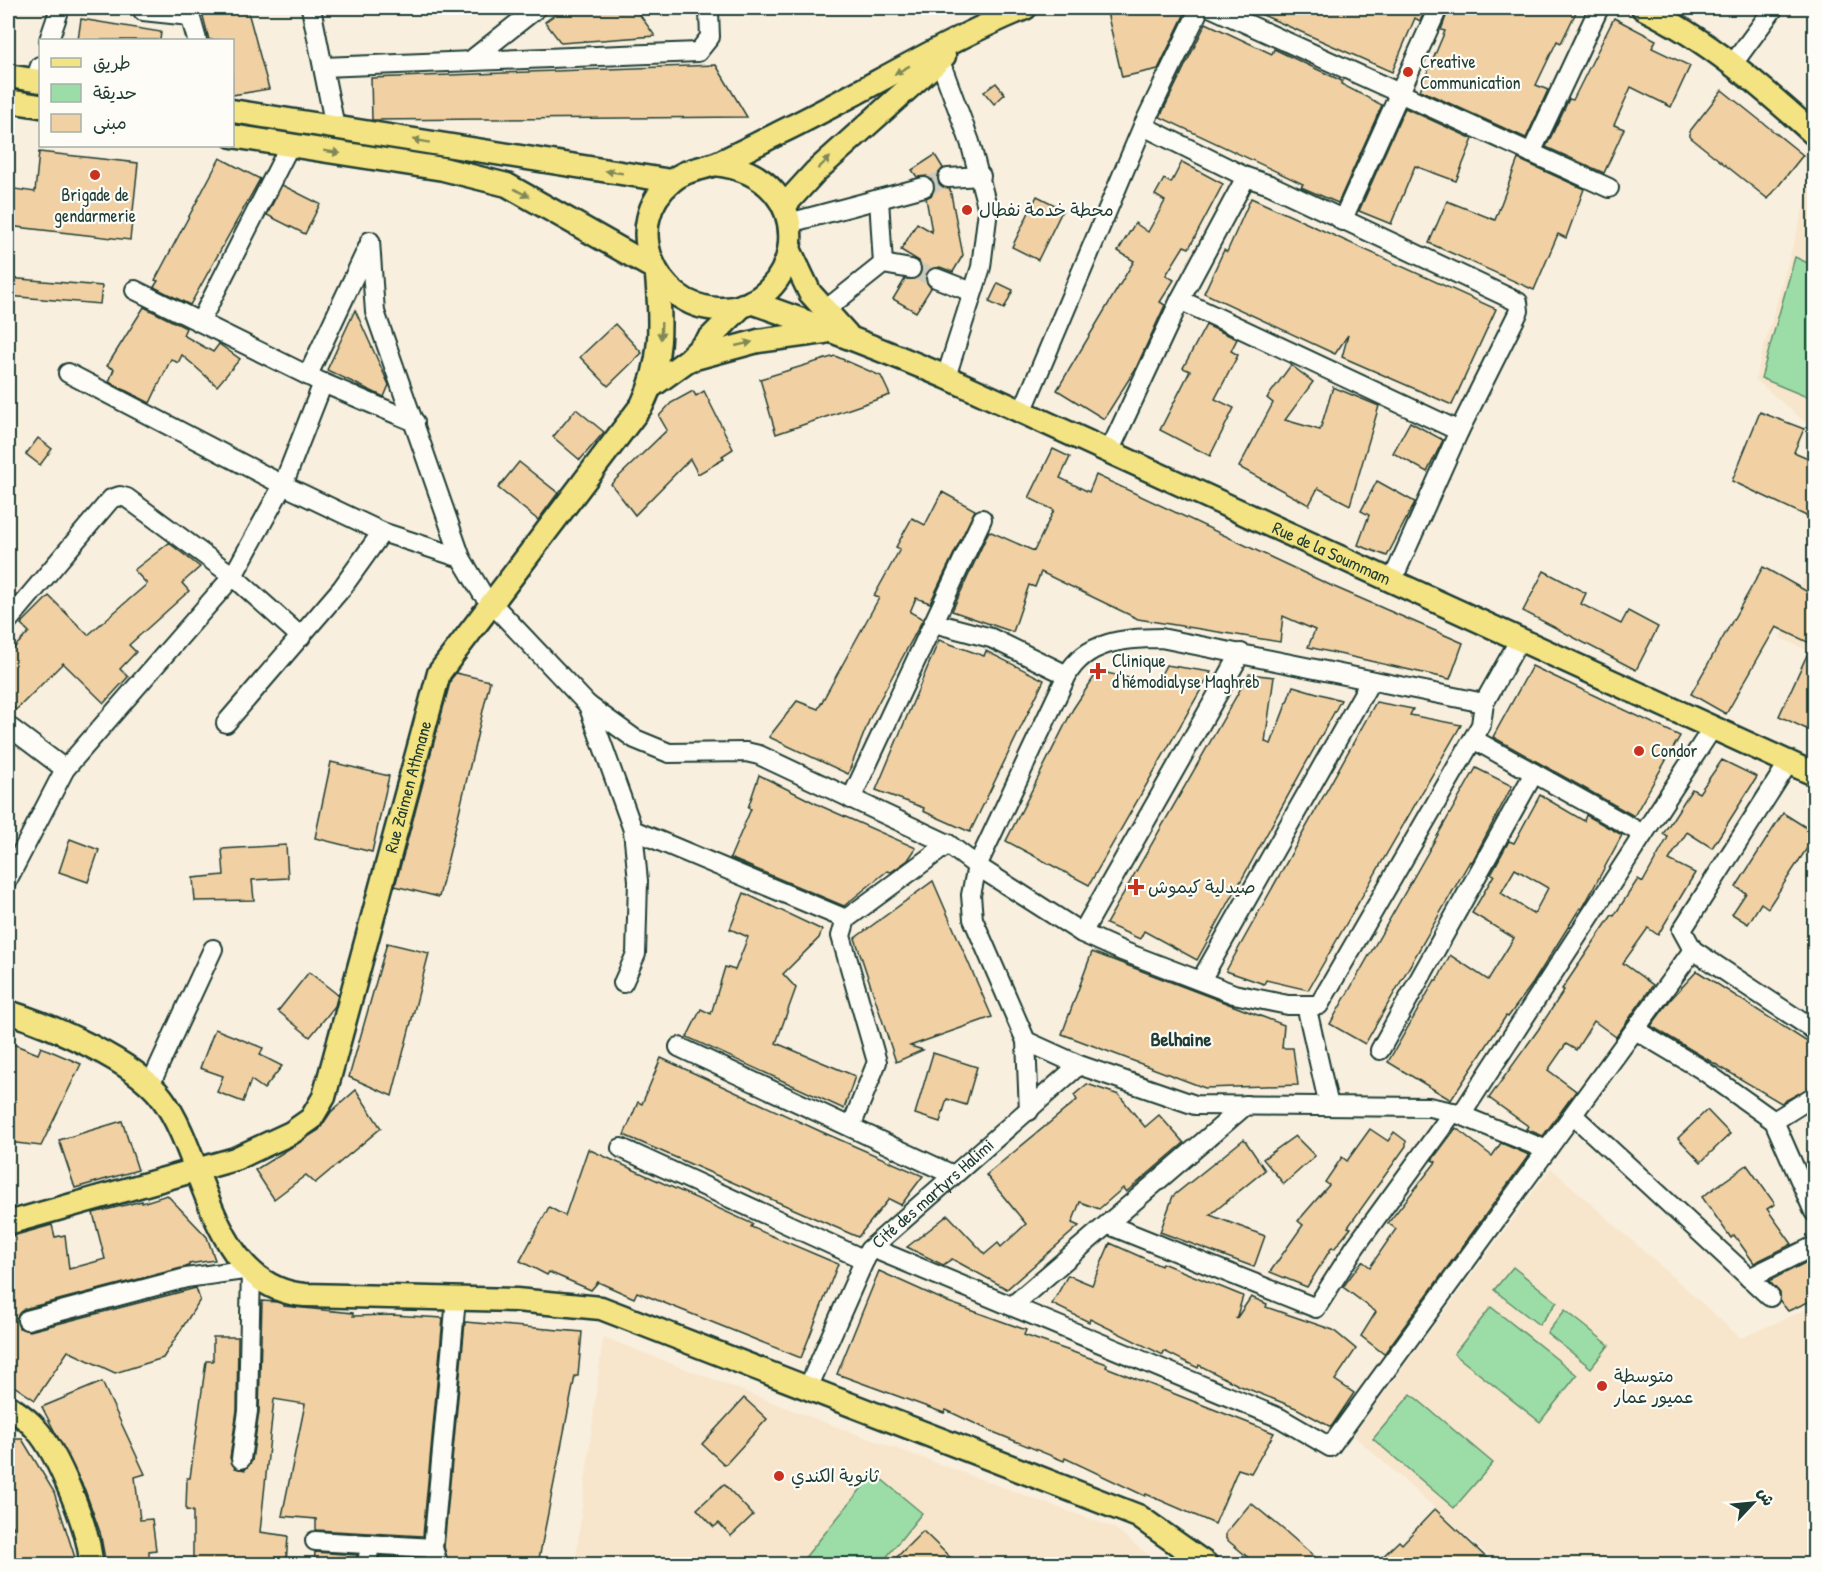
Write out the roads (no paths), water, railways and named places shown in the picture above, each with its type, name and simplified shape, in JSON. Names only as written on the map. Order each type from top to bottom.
[{"type":"main road","points":[[652,386],[660,343],[655,271],[646,244],[648,220],[656,199],[671,181],[692,169],[715,164],[845,100],[971,30],[1025,8]]},
{"type":"main road","points":[[1655,11],[1732,65],[1815,134]]},
{"type":"main road","points":[[787,214],[838,150],[940,61],[971,30]]},
{"type":"main road","points":[[8,76],[39,76]]},
{"type":"main road","points":[[8,101],[39,106]]},
{"type":"main road","points":[[234,111],[671,181]]},
{"type":"main road","points":[[234,136],[443,169],[507,185],[655,271],[674,294],[695,306],[719,309],[747,303]]},
{"type":"main road","points":[[652,386],[688,360],[747,303],[769,289],[782,272],[789,251],[787,214],[772,188],[755,174],[736,166],[715,164]]},
{"type":"main road","points":[[688,360],[758,341],[834,326],[810,293],[789,251]]},
{"type":"main road","name":"Rue de la Soummam","points":[[747,303],[834,326],[1815,774]]},
{"type":"main road","name":"Rue Zaimen Athmane","points":[[8,1223],[235,1159],[291,1133],[311,1119],[324,1097],[439,673],[642,405],[652,386]]},
{"type":"main road","points":[[8,1012],[35,1021],[94,1049],[150,1084],[168,1108],[226,1239],[251,1269],[270,1285],[292,1294],[516,1300],[601,1308],[1138,1516],[1206,1564]]},
{"type":"main road","points":[[8,1406],[38,1430],[49,1450],[81,1522],[91,1564]]},
{"type":"street","points":[[49,39],[60,8]]},
{"type":"street","points":[[311,8],[335,127]]},
{"type":"street","points":[[323,67],[698,52],[710,37],[706,8]]},
{"type":"street","points":[[1022,412],[1143,126],[1197,14],[1197,8]]},
{"type":"street","points":[[1212,8],[1609,188]]},
{"type":"street","points":[[1342,221],[1438,8]]},
{"type":"street","points":[[1531,153],[1599,8]]},
{"type":"street","points":[[1732,65],[1774,8]]},
{"type":"street","points":[[470,61],[533,9]]},
{"type":"street","points":[[143,11],[189,12],[197,39]]},
{"type":"street","points":[[940,61],[981,176],[988,210],[981,267],[946,377]]},
{"type":"street","points":[[1143,126],[1246,177],[1270,185],[1342,221],[1518,302],[1519,311],[1459,431],[1392,581]]},
{"type":"street","points":[[200,322],[290,145]]},
{"type":"street","points":[[948,178],[981,176]]},
{"type":"street","points":[[1109,452],[1180,300],[1246,177]]},
{"type":"street","points":[[787,214],[879,199],[924,188]]},
{"type":"street","points":[[834,326],[883,264],[879,199]]},
{"type":"street","points":[[10,868],[64,769],[233,576],[283,485],[316,379],[370,241],[375,312],[461,558],[482,593],[588,705],[635,739],[669,753],[746,752],[759,755],[948,844],[977,866],[1082,933],[1122,951],[1234,994],[1288,1005],[1319,1005],[1481,725],[1484,703],[1520,639]]},
{"type":"street","points":[[883,264],[911,269]]},
{"type":"street","points":[[936,279],[972,292]]},
{"type":"street","points":[[135,290],[316,379],[415,422]]},
{"type":"street","points":[[1180,300],[1459,431]]},
{"type":"street","points":[[68,373],[283,485],[382,532],[461,558]]},
{"type":"street","points":[[8,621],[111,499],[120,496],[127,498],[233,576],[301,638]]},
{"type":"street","points":[[851,799],[982,519]]},
{"type":"street","points":[[226,723],[301,638],[354,572],[382,532]]},
{"type":"street","points":[[934,623],[991,638],[1067,675]]},
{"type":"street","points":[[1029,1111],[1026,1041],[973,919],[970,895],[977,866],[1073,663],[1091,650],[1112,642],[1161,638],[1241,653],[1370,682],[1484,703]]},
{"type":"street","points":[[1082,933],[1241,653]]},
{"type":"street","points":[[1202,980],[1370,682]]},
{"type":"street","points":[[588,705],[633,830],[638,881],[636,954],[623,983]]},
{"type":"street","points":[[8,726],[64,769]]},
{"type":"street","points":[[1109,1225],[1316,1308],[1355,1247],[1457,1113],[1713,726]]},
{"type":"street","points":[[1473,739],[1643,834]]},
{"type":"street","points":[[1789,762],[1682,930],[1693,950],[1815,1030]]},
{"type":"street","points":[[1380,1050],[1534,773]]},
{"type":"street","points":[[633,830],[846,919]]},
{"type":"street","points":[[851,1127],[877,1062],[841,936],[846,919],[948,844]]},
{"type":"street","points":[[150,1084],[213,949]]},
{"type":"street","points":[[621,1148],[868,1254],[1012,1306],[1280,1418],[1330,1447],[1693,950]]},
{"type":"street","points":[[1306,1005],[1329,1106]]},
{"type":"street","points":[[1636,1031],[1701,1069],[1774,1122],[1815,1212]]},
{"type":"street","points":[[1026,1041],[1079,1065],[1195,1105],[1429,1107],[1457,1113],[1547,1149]]},
{"type":"street","points":[[679,1047],[953,1175]]},
{"type":"street","name":"Cité des martyrs Halimi","points":[[808,1388],[868,1254],[953,1175],[1079,1065]]},
{"type":"street","points":[[1774,1122],[1815,1096]]},
{"type":"street","points":[[1012,1306],[1246,1105]]},
{"type":"street","points":[[1573,1115],[1770,1297]]},
{"type":"street","points":[[1749,1278],[1815,1246]]},
{"type":"street","points":[[27,1320],[186,1278],[251,1269],[248,1411],[241,1458]]},
{"type":"street","points":[[315,1541],[370,1544],[435,1556],[456,1299]]},
{"type":"street","points":[[368,1564],[370,1544]]},
{"type":"tunnel","points":[[924,187],[948,178]]},
{"type":"tunnel","points":[[911,269],[936,278]]},
{"type":"place","name":"Creative Communication","points":[[1408,72]]},
{"type":"place","name":"Brigade de gendarmerie","points":[[95,175]]},
{"type":"place","name":"محطة خدمة نفطال","points":[[967,210]]},
{"type":"place","name":"Clinique d'hémodialyse Maghreb","points":[[1098,671]]},
{"type":"place","name":"Condor","points":[[1639,751]]},
{"type":"place","name":"صيدلية كيموش","points":[[1136,887]]},
{"type":"place","name":"متوسطة عميور عمار","points":[[1602,1386]]},
{"type":"place","name":"ثانوية الكندي","points":[[779,1476]]},
{"type":"district","name":"Belhaine","points":[[1181,1039]]}]
